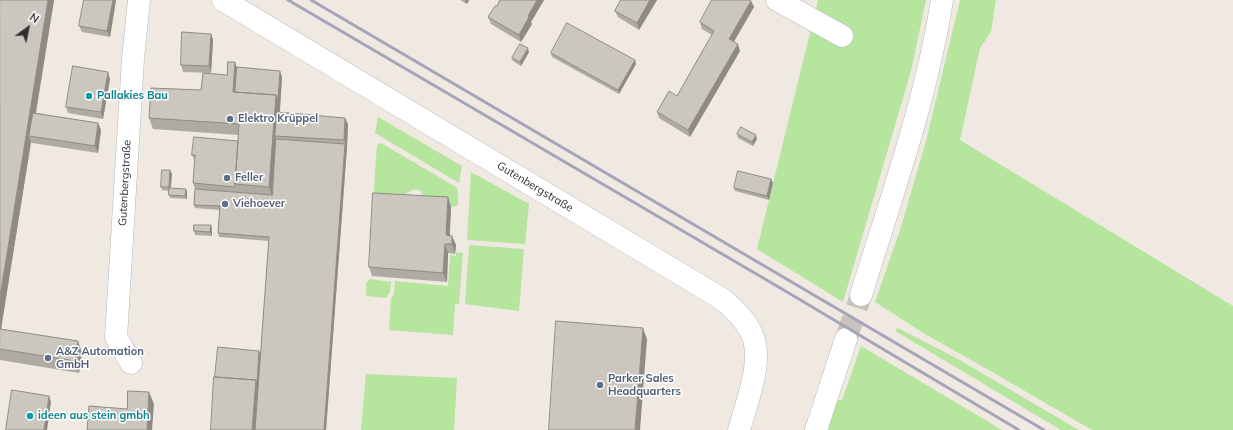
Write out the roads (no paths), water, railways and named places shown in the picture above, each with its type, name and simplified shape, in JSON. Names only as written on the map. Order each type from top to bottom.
[{"type":"street","name":"Gutenbergstraße","points":[[131,363],[116,337],[133,59],[139,0]]},
{"type":"street","name":"Gutenbergstraße","points":[[223,0],[722,299],[733,308],[748,327],[756,346],[753,379],[739,430]]},
{"type":"street","points":[[777,0],[842,36]]},
{"type":"street","points":[[861,295],[911,134],[926,78],[942,0]]},
{"type":"street","points":[[816,430],[846,339]]},
{"type":"tunnel","points":[[846,339],[861,295]]},
{"type":"railway","points":[[288,0],[782,289],[1019,430]]},
{"type":"railway","points":[[311,0],[1044,430]]},
{"type":"place","name":"Pallakies Bau","points":[[89,96]]},
{"type":"place","name":"Elektro Krüppel","points":[[230,119]]},
{"type":"place","name":"Feller","points":[[227,178]]},
{"type":"place","name":"Viehoever","points":[[225,204]]},
{"type":"place","name":"A&Z Automation GmbH","points":[[48,358]]},
{"type":"place","name":"Parker Sales Headquarters","points":[[600,385]]},
{"type":"place","name":"ideen aus stein gmbh","points":[[30,416]]}]
